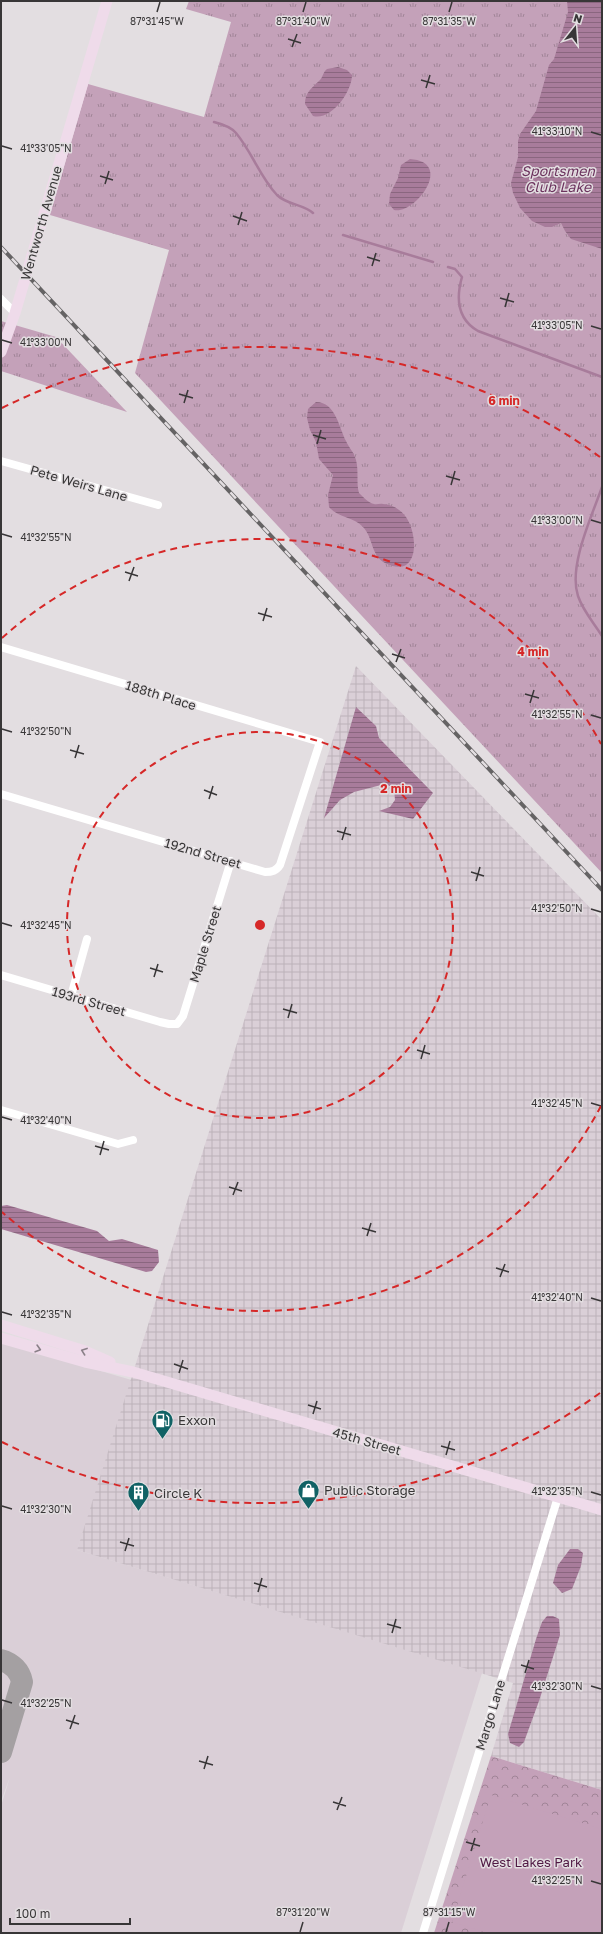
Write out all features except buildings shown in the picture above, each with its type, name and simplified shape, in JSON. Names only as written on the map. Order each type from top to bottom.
[{"type":"main road","name":"Wentworth Avenue","points":[[1,352],[15,313],[107,1]]},
{"type":"main road","points":[[1,1325],[85,1352],[133,1372]]},
{"type":"main road","points":[[1,1338],[85,1362],[133,1372]]},
{"type":"main road","name":"45th Street","points":[[133,1372],[602,1510]]},
{"type":"street","points":[[1,299],[15,313]]},
{"type":"street","name":"Pete Weirs Lane","points":[[1,461],[158,505]]},
{"type":"street","name":"188th Place","points":[[1,647],[320,742]]},
{"type":"street","name":"192nd Street","points":[[1,794],[265,872],[278,868],[320,742]]},
{"type":"street","name":"Maple Street","points":[[177,1024],[183,1016],[231,862]]},
{"type":"street","points":[[71,996],[87,939]]},
{"type":"street","name":"193rd Street","points":[[1,975],[169,1024],[177,1024]]},
{"type":"street","points":[[1,1110],[118,1144],[133,1140]]},
{"type":"street","name":"Margo Lane","points":[[423,1933],[558,1497]]},
{"type":"shaded area","points":[[356,666],[602,920],[602,1790],[491,1756],[513,1683],[77,1550]]},
{"type":"shaded area","points":[[1,1342],[135,1381],[77,1550],[482,1673],[401,1933],[1,1933],[1,1806],[10,1777],[1,1801]]},
{"type":"green space","points":[[189,1],[602,1],[602,873],[135,373],[169,250],[50,215],[88,84],[204,117],[231,22],[186,9]]},
{"type":"green space","points":[[1,321],[56,337],[127,412],[1,371]]},
{"type":"green space","name":"West Lakes Park","points":[[491,1756],[602,1790],[602,1933],[434,1933]]},
{"type":"green space","name":"West Lakes Park","points":[[491,1795],[602,1829],[602,1933],[488,1933],[452,1922]]},
{"type":"water","name":"Sportsmen Club Lake","points":[[567,1],[602,1],[602,249],[571,239],[561,223],[552,227],[545,227],[532,221],[520,208],[513,193],[511,183],[518,157],[518,141],[520,134],[536,111],[549,65],[554,59],[568,12]]},
{"type":"water","points":[[338,67],[347,70],[352,75],[351,82],[344,97],[333,110],[327,114],[313,116],[305,104],[306,96],[321,79],[327,69]]},
{"type":"water","points":[[410,159],[423,162],[429,169],[430,178],[427,188],[412,205],[403,209],[394,210],[389,204],[390,194],[398,178],[401,165]]},
{"type":"water","points":[[316,402],[323,403],[332,411],[354,455],[357,464],[359,493],[366,500],[372,503],[393,506],[402,512],[406,517],[413,535],[414,544],[413,554],[410,561],[404,566],[396,567],[380,560],[369,536],[363,527],[355,521],[333,511],[329,507],[328,495],[333,475],[319,459],[316,442],[310,430],[307,418],[308,409]]},
{"type":"water","points":[[356,707],[376,726],[379,738],[433,793],[413,819],[379,811],[390,807],[395,800],[394,788],[385,784],[354,792],[340,800],[324,818]]},
{"type":"water","points":[[7,1205],[97,1231],[109,1241],[122,1239],[158,1250],[159,1262],[152,1271],[146,1272],[1,1229],[1,1206]]},
{"type":"water","points":[[570,1549],[578,1549],[583,1553],[581,1566],[572,1589],[562,1593],[553,1583],[558,1565]]},
{"type":"water","points":[[547,1616],[553,1616],[559,1619],[560,1635],[524,1742],[519,1747],[510,1743],[508,1734],[536,1639],[542,1622]]},
{"type":"waterway","points":[[214,122],[229,127],[236,133],[277,195],[285,201],[305,208],[313,213]]},
{"type":"waterway","points":[[343,235],[433,262]]},
{"type":"waterway","points":[[448,267],[455,269],[462,277],[459,293],[460,307],[462,314],[471,326],[478,331],[602,377]]},
{"type":"waterway","points":[[602,487],[582,541],[576,570],[578,596],[583,607],[602,636]]},
{"type":"taxiway","points":[[1,1660],[9,1663],[15,1668],[22,1682],[1,1752]]},
{"type":"railway","points":[[1,247],[602,890]]},
{"type":"place","name":"Exxon","points":[[162,1440]]},
{"type":"place","name":"Public Storage","points":[[308,1510]]},
{"type":"place","name":"Circle K","points":[[138,1512]]}]
